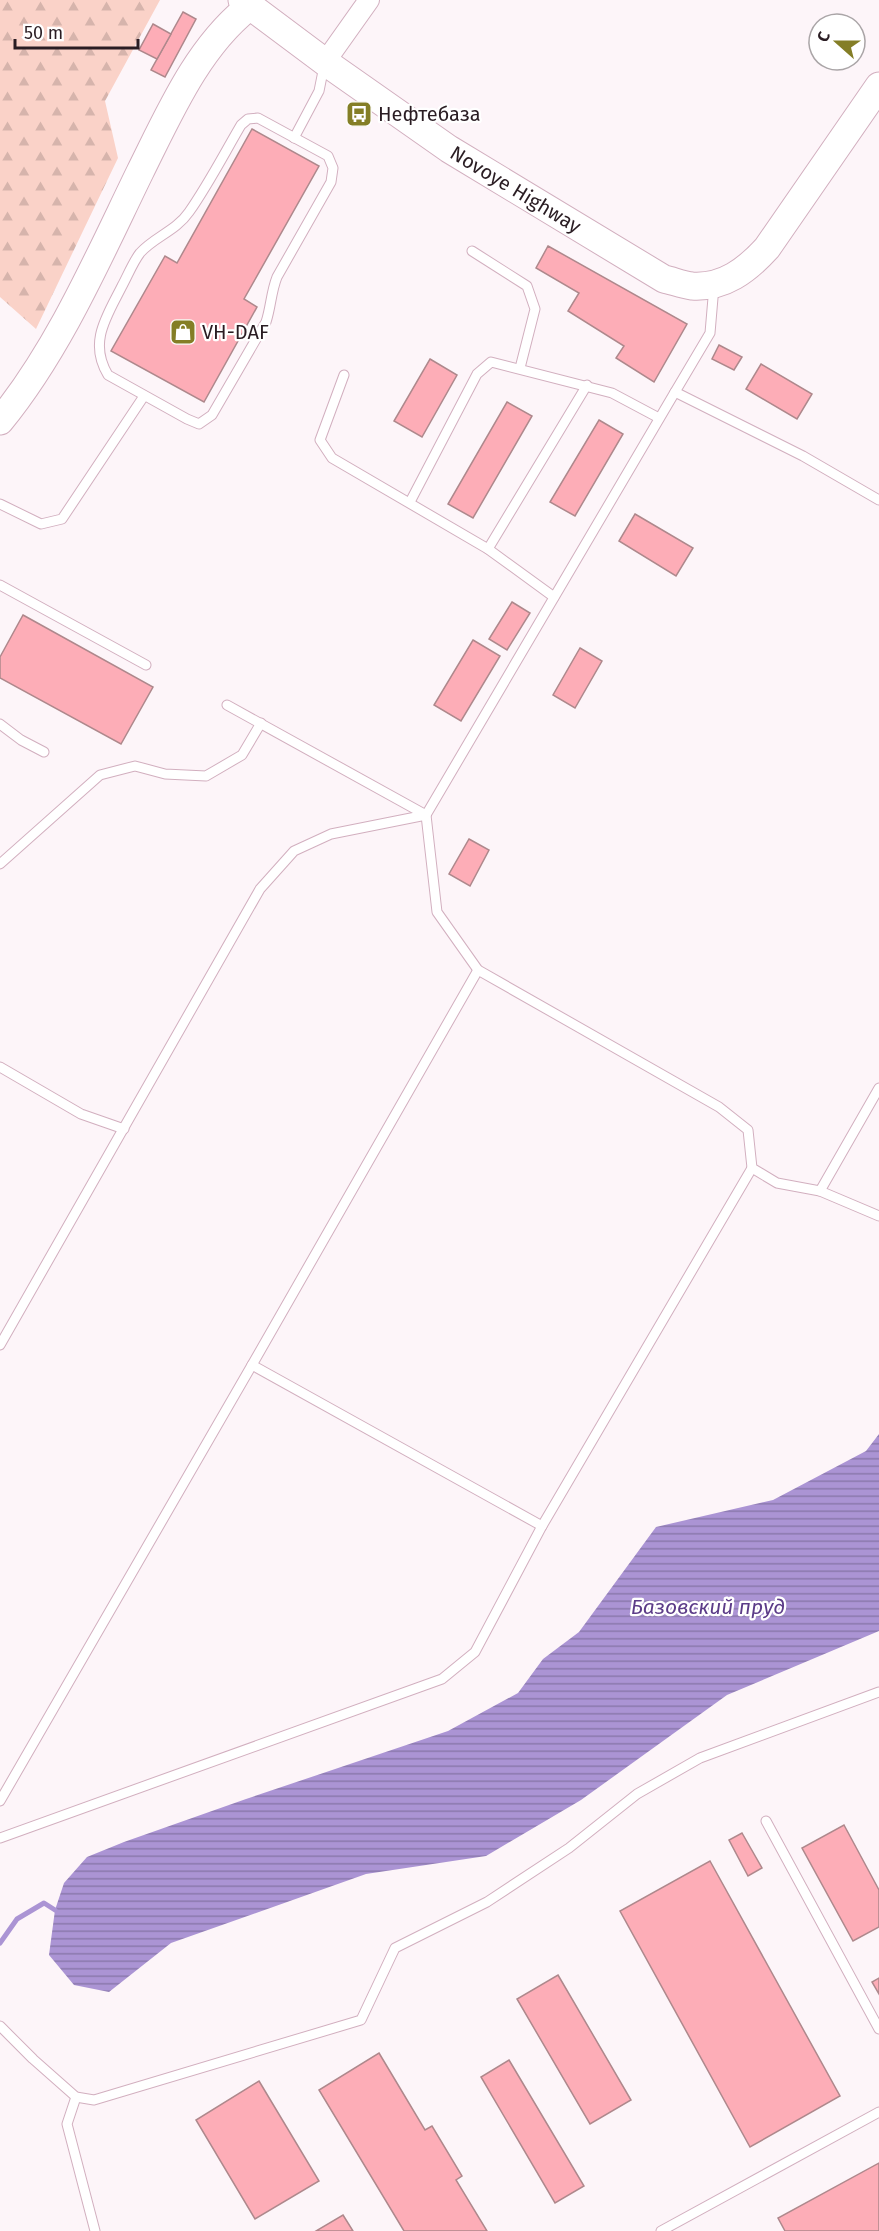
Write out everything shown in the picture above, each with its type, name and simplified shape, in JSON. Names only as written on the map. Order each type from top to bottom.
[{"type":"main road","name":"Novoye Highway","points":[[0,422],[24,391],[54,341],[159,132],[185,86],[213,43],[248,2],[325,62],[449,149],[664,279],[691,286],[714,284],[735,277],[752,265],[767,248],[879,86]]},
{"type":"street","points":[[325,62],[369,0]]},
{"type":"lane","points":[[294,138],[319,92],[325,62]]},
{"type":"lane","points":[[258,118],[328,156],[333,168],[331,183],[277,277],[266,322],[212,415],[199,424],[144,396],[108,375],[100,363],[99,340],[103,322],[139,255],[152,241],[171,230],[188,214],[241,125],[248,119],[258,118]]},
{"type":"lane","points":[[472,251],[527,286],[535,309],[520,368]]},
{"type":"lane","points":[[0,1838],[442,1679],[475,1652],[542,1527],[752,1168],[748,1130],[719,1107],[478,970],[437,912],[426,815],[710,333],[714,284]]},
{"type":"lane","points":[[410,502],[477,374],[491,362],[612,393],[659,418]]},
{"type":"lane","points":[[344,375],[320,440],[332,458],[488,549],[554,597]]},
{"type":"lane","points":[[488,549],[587,385]]},
{"type":"lane","points":[[675,392],[803,456],[879,500]]},
{"type":"lane","points":[[0,504],[41,524],[62,519],[144,396]]},
{"type":"lane","points":[[0,585],[146,665]]},
{"type":"lane","points":[[227,705],[426,815]]},
{"type":"lane","points":[[0,864],[100,775],[135,766],[165,774],[206,776],[242,755],[261,723]]},
{"type":"lane","points":[[0,724],[21,740],[44,752]]},
{"type":"lane","points":[[0,1345],[260,890],[294,851],[331,834],[426,815]]},
{"type":"lane","points":[[0,1801],[478,970]]},
{"type":"lane","points":[[0,1067],[81,1114],[124,1129]]},
{"type":"lane","points":[[820,1191],[879,1088]]},
{"type":"lane","points":[[752,1168],[777,1183],[820,1191],[879,1216]]},
{"type":"lane","points":[[252,1365],[542,1527]]},
{"type":"lane","points":[[0,2026],[76,2097],[94,2100],[361,2020],[395,1948],[486,1902],[570,1848],[637,1794],[700,1758],[879,1692]]},
{"type":"lane","points":[[766,1821],[879,2029]]},
{"type":"lane","points":[[76,2097],[67,2124],[95,2231]]},
{"type":"lane","points":[[661,2231],[879,2112]]},
{"type":"green space","points":[[0,0],[160,0],[105,101],[118,158],[36,329],[0,297]]},
{"type":"water","name":"Базовский пруд","points":[[879,1434],[879,1631],[727,1695],[581,1800],[486,1856],[366,1874],[171,1943],[109,1992],[74,1985],[49,1955],[55,1910],[64,1883],[87,1857],[246,1799],[448,1731],[518,1693],[543,1659],[579,1632],[656,1527],[773,1500],[866,1451]]},
{"type":"building","points":[[183,12],[196,19],[165,77],[151,70]]},
{"type":"building","points":[[153,24],[171,34],[157,59],[139,50]]},
{"type":"building","points":[[252,129],[319,166],[244,299],[257,307],[204,402],[111,351],[165,256],[177,263]]},
{"type":"building","points":[[548,246],[687,324],[654,382],[616,358],[624,346],[568,311],[579,293],[536,268]]},
{"type":"building","points":[[719,345],[742,357],[734,370],[712,359]]},
{"type":"building","points":[[430,359],[457,375],[422,437],[394,421]]},
{"type":"building","points":[[761,364],[812,394],[797,419],[746,389]]},
{"type":"building","points":[[507,402],[532,416],[473,518],[448,504]]},
{"type":"building","points":[[599,420],[623,434],[575,516],[550,502]]},
{"type":"building","points":[[635,514],[693,548],[676,576],[619,541]]},
{"type":"building","points":[[512,602],[530,613],[507,650],[489,639]]},
{"type":"building","points":[[23,615],[153,687],[121,744],[0,678],[0,657]]},
{"type":"building","points":[[473,640],[500,656],[461,721],[434,705]]},
{"type":"building","points":[[580,648],[602,661],[575,708],[553,695]]},
{"type":"building","points":[[469,839],[489,850],[470,886],[449,874]]},
{"type":"building","points":[[844,1825],[879,1890],[879,1927],[853,1941],[802,1848]]},
{"type":"building","points":[[742,1833],[762,1868],[748,1876],[729,1840]]},
{"type":"building","points":[[710,1861],[840,2096],[750,2147],[620,1911]]},
{"type":"building","points":[[558,1975],[631,2100],[590,2124],[517,1999]]},
{"type":"building","points":[[879,1978],[879,1994],[872,1982]]},
{"type":"building","points":[[379,2053],[425,2130],[432,2126],[462,2176],[456,2180],[487,2231],[404,2231],[319,2090]]},
{"type":"building","points":[[509,2060],[584,2186],[555,2203],[481,2077]]},
{"type":"building","points":[[259,2081],[319,2181],[255,2219],[196,2120]]},
{"type":"building","points":[[879,2163],[879,2231],[785,2231],[778,2218]]},
{"type":"building","points":[[343,2215],[353,2231],[316,2231]]},
{"type":"waterway","points":[[0,1943],[17,1919],[44,1903],[55,1910]]},
{"type":"place","name":"Нефтебаза","points":[[359,114]]},
{"type":"place","name":"VH-DAF","points":[[183,332]]}]
